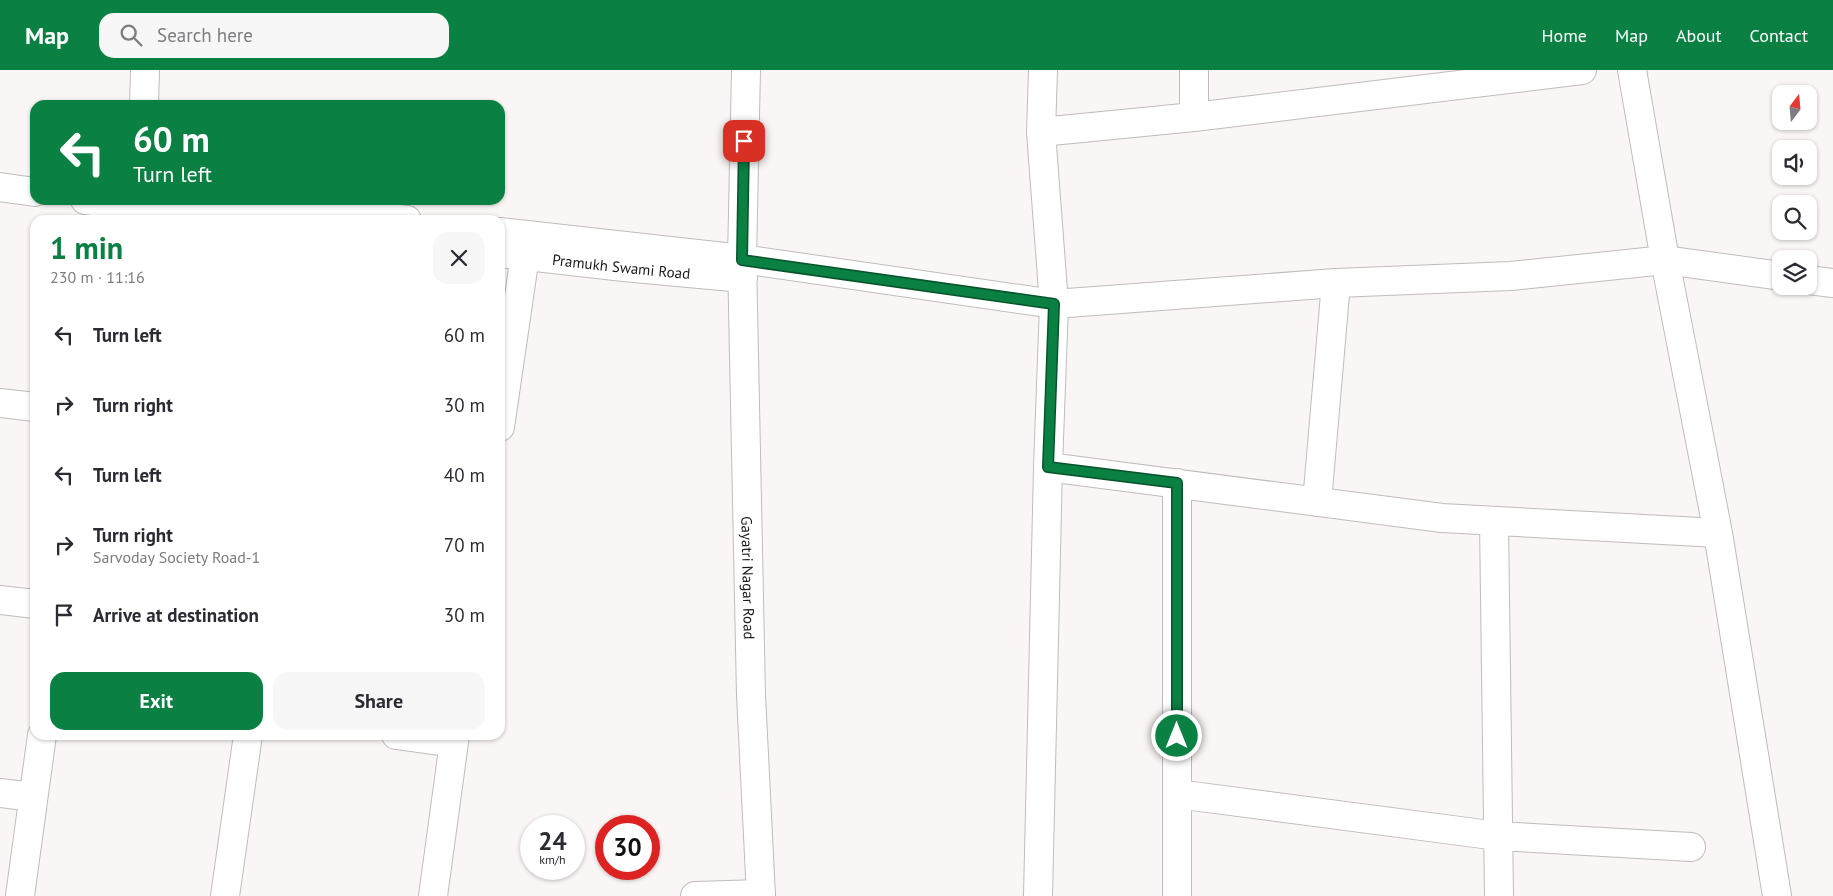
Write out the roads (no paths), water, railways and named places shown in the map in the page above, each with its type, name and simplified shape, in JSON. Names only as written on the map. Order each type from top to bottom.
[{"type":"street","points":[[144,100],[145,70]]},
{"type":"street","name":"Gayatri Nagar Road","points":[[746,70],[742,269],[751,695],[761,895]]},
{"type":"street","points":[[1038,896],[1048,467],[1054,304],[1041,132],[1043,70]]},
{"type":"street","points":[[1194,70],[1194,117]]},
{"type":"street","points":[[1041,132],[1194,117],[1486,75],[1582,70]]},
{"type":"street","points":[[1632,70],[1665,260],[1718,534],[1777,896]]},
{"type":"street","points":[[0,170],[30,173]]},
{"type":"street","points":[[0,187],[30,191]]},
{"type":"street","points":[[108,205],[196,215]]},
{"type":"street","points":[[269,205],[331,215]]},
{"type":"street","name":"Pramukh Swami Road","points":[[505,236],[518,248],[742,269],[1054,304],[1336,283],[1511,276],[1665,260],[1772,275]]},
{"type":"street","points":[[505,377],[518,248]]},
{"type":"street","points":[[1817,281],[1833,283]]},
{"type":"street","points":[[1317,502],[1336,283]]},
{"type":"street","points":[[0,403],[30,406]]},
{"type":"street","points":[[1048,467],[1442,518],[1718,534]]},
{"type":"street","points":[[1177,483],[1177,896]]},
{"type":"street","points":[[1494,521],[1499,896]]},
{"type":"street","points":[[0,600],[30,603]]},
{"type":"street","points":[[20,896],[41,740]]},
{"type":"street","points":[[225,896],[247,740]]},
{"type":"street","points":[[433,896],[454,740]]},
{"type":"street","points":[[0,793],[33,798]]},
{"type":"street","points":[[1177,794],[1498,836],[1691,847]]},
{"type":"street","points":[[695,896],[761,895]]}]
